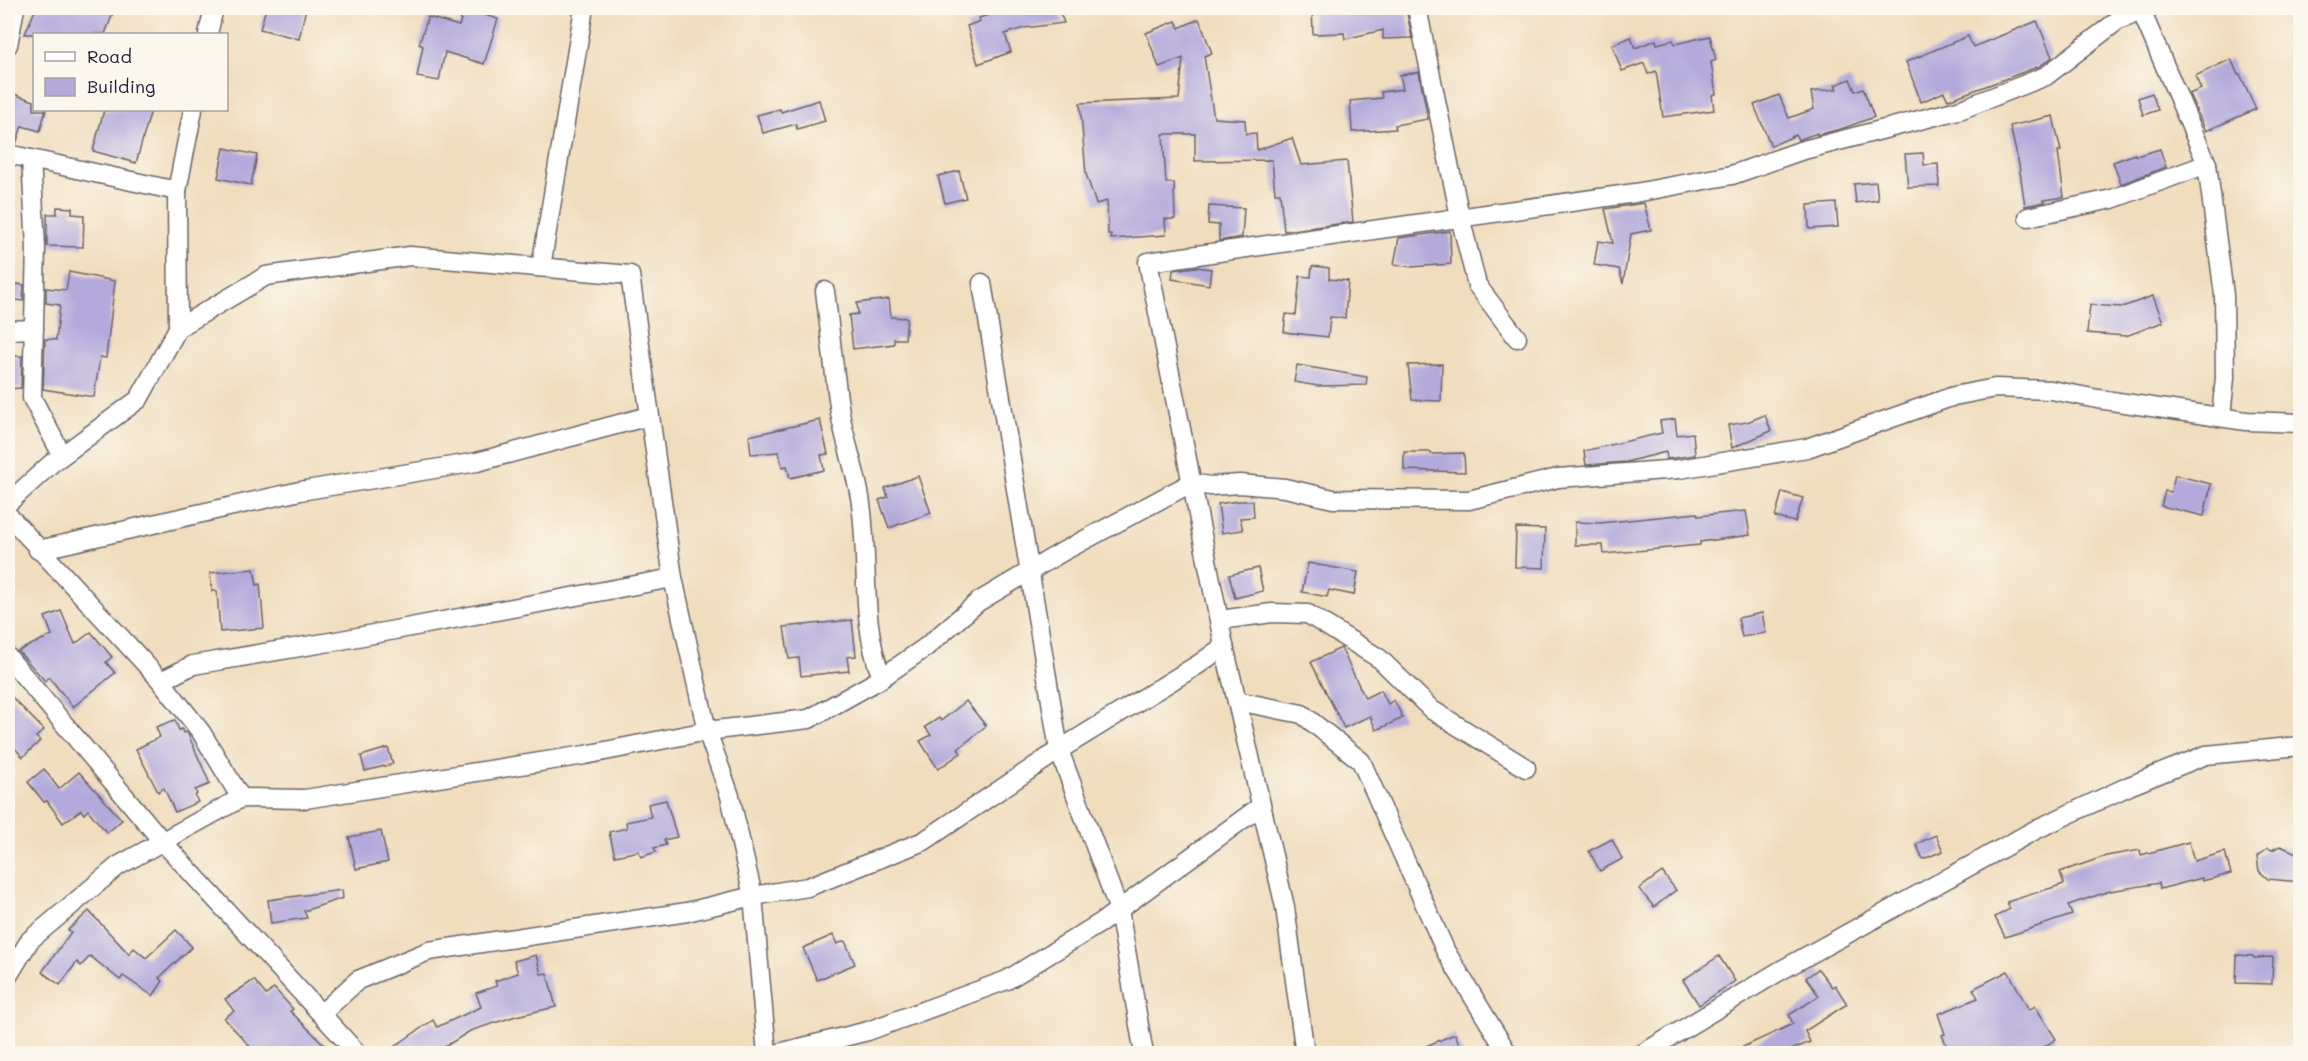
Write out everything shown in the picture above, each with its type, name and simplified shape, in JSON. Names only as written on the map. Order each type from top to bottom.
[{"type":"street","points":[[8,45],[15,8]]},
{"type":"street","points":[[208,33],[214,8]]},
{"type":"street","points":[[541,267],[585,8]]},
{"type":"street","points":[[1417,8],[1460,217],[1477,285],[1517,338]]},
{"type":"street","points":[[1305,1053],[1285,907],[1224,646],[1148,262],[1635,193],[1732,176],[1800,151],[1962,109],[2046,76],[2117,21],[2144,9],[2207,164],[2224,295],[2225,378],[2221,416]]},
{"type":"street","points":[[8,503],[62,455],[139,399],[178,328],[177,190],[194,111]]},
{"type":"street","points":[[8,154],[177,190]]},
{"type":"street","points":[[31,159],[36,247],[33,398],[62,455]]},
{"type":"street","points":[[2028,217],[2112,199],[2207,164]]},
{"type":"street","points":[[178,328],[266,276],[410,256],[630,275],[673,578],[707,731],[730,796],[753,896],[767,1053]]},
{"type":"street","points":[[982,283],[1059,750],[1119,910],[1144,1053]]},
{"type":"street","points":[[825,291],[841,415],[860,498],[866,559],[866,603],[873,656],[882,678]]},
{"type":"street","points":[[8,330],[34,329]]},
{"type":"street","points":[[10,968],[30,940],[90,887],[118,866],[242,798],[305,799],[573,757],[707,731],[809,720],[882,678],[926,647],[978,602],[1191,483],[1210,486],[1240,484],[1285,488],[1333,500],[1469,500],[1558,478],[1679,469],[1806,448],[1954,396],[1995,388],[2051,390],[2246,421],[2301,423]]},
{"type":"street","points":[[38,550],[300,491],[477,462],[649,416]]},
{"type":"street","points":[[8,515],[161,681],[201,732],[242,798]]},
{"type":"street","points":[[161,681],[193,665],[336,641],[673,578]]},
{"type":"street","points":[[1220,620],[1272,613],[1308,614],[1380,659],[1432,710],[1526,768]]},
{"type":"street","points":[[321,1014],[358,980],[429,951],[687,912],[753,896],[808,887],[924,841],[1059,750],[1224,646]]},
{"type":"street","points":[[8,657],[163,842],[358,1053]]},
{"type":"street","points":[[1237,701],[1302,714],[1361,761],[1446,952],[1508,1053]]},
{"type":"street","points":[[1642,1053],[1778,972],[2037,829],[2098,800],[2205,755],[2301,746]]},
{"type":"street","points":[[775,1053],[867,1031],[1007,980],[1119,910],[1261,806]]},
{"type":"building","points":[[36,8],[115,8],[105,33],[25,34]]},
{"type":"building","points":[[266,8],[306,8],[299,39],[260,29]]},
{"type":"building","points":[[1009,8],[1058,8],[1064,23],[1024,28],[1005,34],[1011,52],[978,64],[967,26],[980,21],[979,18]]},
{"type":"building","points":[[1312,8],[1406,8],[1412,38],[1383,39],[1383,30],[1345,39],[1344,33],[1313,34]]},
{"type":"building","points":[[464,9],[498,19],[484,64],[445,52],[439,81],[417,77],[423,46],[419,44],[428,17],[459,26]]},
{"type":"building","points":[[1199,19],[1212,53],[1204,56],[1214,118],[1245,120],[1246,134],[1256,133],[1257,150],[1292,138],[1301,165],[1347,161],[1353,222],[1284,231],[1280,193],[1275,193],[1272,160],[1195,161],[1195,134],[1163,134],[1166,183],[1174,183],[1175,219],[1165,219],[1166,235],[1111,239],[1111,234],[1108,234],[1107,201],[1096,204],[1086,174],[1080,103],[1179,99],[1183,58],[1159,67],[1146,33],[1176,21],[1179,28]]},
{"type":"building","points":[[2037,21],[2052,57],[2040,66],[1948,100],[1944,92],[1921,102],[1906,62],[1968,36],[1973,47]]},
{"type":"building","points":[[1710,36],[1716,60],[1711,62],[1716,94],[1712,95],[1714,110],[1663,117],[1656,71],[1648,74],[1644,63],[1622,71],[1612,45],[1631,37],[1635,48],[1656,40],[1657,44],[1673,40],[1675,44]]},
{"type":"building","points":[[2231,59],[2256,109],[2206,131],[2189,94],[2201,89],[2195,76]]},
{"type":"building","points":[[1419,72],[1428,119],[1395,125],[1396,129],[1352,132],[1350,101],[1382,98],[1381,92],[1403,89],[1400,75]]},
{"type":"building","points":[[1850,79],[1855,91],[1863,88],[1874,117],[1844,128],[1817,135],[1817,133],[1798,140],[1796,135],[1771,146],[1754,105],[1779,95],[1789,118],[1814,109],[1811,92],[1837,89],[1835,85]]},
{"type":"building","points":[[8,92],[33,101],[33,111],[46,111],[40,131],[22,126],[16,144],[8,143]]},
{"type":"building","points":[[2152,93],[2158,110],[2143,115],[2138,98]]},
{"type":"building","points":[[819,100],[825,121],[797,129],[796,124],[763,133],[757,115],[780,109],[781,112]]},
{"type":"building","points":[[104,111],[151,111],[136,163],[93,151]]},
{"type":"building","points":[[2053,116],[2061,151],[2058,151],[2064,197],[2025,206],[2010,126]]},
{"type":"building","points":[[224,148],[257,155],[251,185],[218,178]]},
{"type":"building","points":[[2160,149],[2166,167],[2121,184],[2113,162],[2135,154],[2136,156]]},
{"type":"building","points":[[1923,153],[1924,165],[1938,164],[1939,186],[1908,187],[1905,154]]},
{"type":"building","points":[[959,171],[966,198],[945,203],[938,176]]},
{"type":"building","points":[[1876,182],[1878,200],[1856,203],[1854,184]]},
{"type":"building","points":[[1644,203],[1651,230],[1631,234],[1623,284],[1619,269],[1594,265],[1598,241],[1613,243],[1605,209]]},
{"type":"building","points":[[1836,203],[1838,227],[1809,229],[1808,205]]},
{"type":"building","points":[[1209,206],[1244,208],[1242,237],[1219,241],[1219,225],[1208,224]]},
{"type":"building","points":[[57,207],[72,208],[72,214],[84,215],[83,247],[47,246],[47,214],[57,214]]},
{"type":"building","points":[[1450,231],[1451,264],[1411,267],[1394,264],[1399,238]]},
{"type":"building","points":[[1312,266],[1329,268],[1329,279],[1348,281],[1345,318],[1330,317],[1328,337],[1284,332],[1286,314],[1296,315],[1300,276],[1311,277]]},
{"type":"building","points":[[1195,267],[1211,269],[1209,285],[1172,279],[1173,270]]},
{"type":"building","points":[[69,272],[115,281],[106,358],[100,357],[94,397],[43,389],[45,339],[56,340],[60,305],[46,303],[46,288],[66,290]]},
{"type":"building","points":[[8,283],[24,285],[23,301],[8,299]]},
{"type":"building","points":[[2153,296],[2163,322],[2126,336],[2087,333],[2090,305],[2122,307]]},
{"type":"building","points":[[889,299],[891,317],[907,318],[905,339],[894,339],[894,344],[853,349],[849,315],[858,314],[857,303]]},
{"type":"building","points":[[8,356],[22,356],[21,388],[8,389]]},
{"type":"building","points":[[1442,364],[1441,401],[1412,400],[1408,365]]},
{"type":"building","points":[[1297,365],[1367,377],[1366,385],[1318,386],[1294,382]]},
{"type":"building","points":[[1765,415],[1771,431],[1732,448],[1728,425],[1747,422]]},
{"type":"building","points":[[1675,419],[1677,435],[1693,433],[1695,455],[1667,459],[1666,452],[1626,462],[1586,465],[1584,451],[1662,433],[1660,421]]},
{"type":"building","points":[[820,420],[828,454],[821,455],[824,470],[790,478],[787,466],[782,467],[779,452],[751,454],[749,436]]},
{"type":"building","points":[[1404,452],[1464,453],[1465,472],[1404,470]]},
{"type":"building","points":[[2175,475],[2211,484],[2204,516],[2161,506],[2165,491],[2171,492]]},
{"type":"building","points":[[918,476],[931,513],[889,528],[879,500],[888,497],[885,488]]},
{"type":"building","points":[[1782,492],[1803,498],[1795,522],[1775,517]]},
{"type":"building","points":[[1253,501],[1254,517],[1240,518],[1243,530],[1222,533],[1218,504]]},
{"type":"building","points":[[1746,511],[1750,535],[1700,542],[1700,545],[1604,554],[1603,545],[1575,545],[1575,522],[1600,523],[1697,513],[1698,516]]},
{"type":"building","points":[[1516,528],[1545,529],[1544,568],[1515,567]]},
{"type":"building","points":[[1308,563],[1358,572],[1354,595],[1329,590],[1327,597],[1302,592]]},
{"type":"building","points":[[1258,568],[1263,591],[1235,598],[1229,575]]},
{"type":"building","points":[[254,569],[257,585],[260,584],[264,628],[220,632],[217,591],[212,591],[210,573]]},
{"type":"building","points":[[61,611],[75,644],[91,632],[112,657],[106,662],[115,673],[73,707],[49,677],[45,681],[18,651],[52,635],[45,617]]},
{"type":"building","points":[[1762,613],[1766,633],[1742,637],[1738,618]]},
{"type":"building","points":[[852,620],[856,656],[847,657],[849,671],[801,676],[799,658],[789,659],[784,627]]},
{"type":"building","points":[[1341,648],[1365,698],[1381,690],[1388,704],[1394,700],[1403,718],[1376,730],[1370,716],[1344,728],[1311,662]]},
{"type":"building","points":[[8,693],[44,730],[36,737],[40,741],[23,757],[8,741]]},
{"type":"building","points":[[966,701],[986,726],[958,749],[961,753],[938,769],[920,741],[931,735],[925,727],[939,718],[941,721]]},
{"type":"building","points":[[175,720],[179,730],[182,729],[183,733],[187,732],[210,784],[195,790],[198,802],[175,812],[164,788],[158,792],[136,749],[160,737],[156,727]]},
{"type":"building","points":[[388,748],[393,764],[365,771],[361,756]]},
{"type":"building","points":[[44,769],[59,789],[79,772],[122,820],[107,833],[88,810],[84,814],[81,810],[63,823],[47,801],[44,802],[28,782]]},
{"type":"building","points":[[666,800],[677,837],[664,840],[666,845],[654,848],[656,852],[641,857],[639,851],[615,856],[609,832],[627,828],[626,822],[651,817],[648,804]]},
{"type":"building","points":[[381,831],[388,862],[356,869],[349,837]]},
{"type":"building","points":[[1936,835],[1943,851],[1923,859],[1916,844]]},
{"type":"building","points":[[1612,839],[1622,859],[1600,871],[1589,851]]},
{"type":"building","points":[[2189,842],[2194,861],[2225,852],[2231,874],[2202,881],[2202,878],[2160,889],[2159,883],[2110,891],[2068,905],[2072,915],[2005,937],[1995,917],[2010,909],[2007,902],[2064,884],[2060,872],[2106,856],[2140,850],[2141,855]]},
{"type":"building","points":[[2280,846],[2301,855],[2301,882],[2268,879],[2259,871],[2257,856],[2268,848],[2272,850]]},
{"type":"building","points":[[1662,872],[1676,890],[1654,907],[1639,889]]},
{"type":"building","points":[[342,890],[343,898],[304,911],[307,918],[271,923],[268,900]]},
{"type":"building","points":[[89,911],[129,954],[134,948],[146,958],[176,930],[192,947],[159,978],[163,981],[153,996],[123,976],[120,980],[90,956],[81,966],[77,962],[60,985],[42,972],[71,932],[68,930]]},
{"type":"building","points":[[833,935],[837,944],[845,941],[855,964],[817,980],[803,948]]},
{"type":"building","points":[[536,955],[541,974],[547,973],[556,1007],[516,1016],[470,1031],[435,1053],[385,1053],[433,1020],[437,1027],[481,1007],[476,993],[497,986],[495,981],[518,973],[514,961]]},
{"type":"building","points":[[2237,955],[2254,958],[2273,957],[2272,984],[2236,983]]},
{"type":"building","points":[[1719,956],[1735,981],[1699,1005],[1683,980]]},
{"type":"building","points":[[1818,969],[1832,987],[1835,985],[1847,1004],[1805,1031],[1810,1042],[1784,1053],[1730,1053],[1793,1024],[1789,1015],[1819,996],[1806,978]]},
{"type":"building","points":[[2008,971],[2029,1010],[2035,1006],[2056,1039],[2044,1047],[2048,1053],[1950,1053],[1942,1035],[1945,1034],[1938,1014],[1978,998],[1973,989]]},
{"type":"building","points":[[254,980],[266,995],[274,988],[293,1009],[290,1011],[333,1053],[256,1053],[224,1018],[234,1011],[225,999]]},
{"type":"building","points":[[1455,1034],[1463,1053],[1409,1053]]}]
